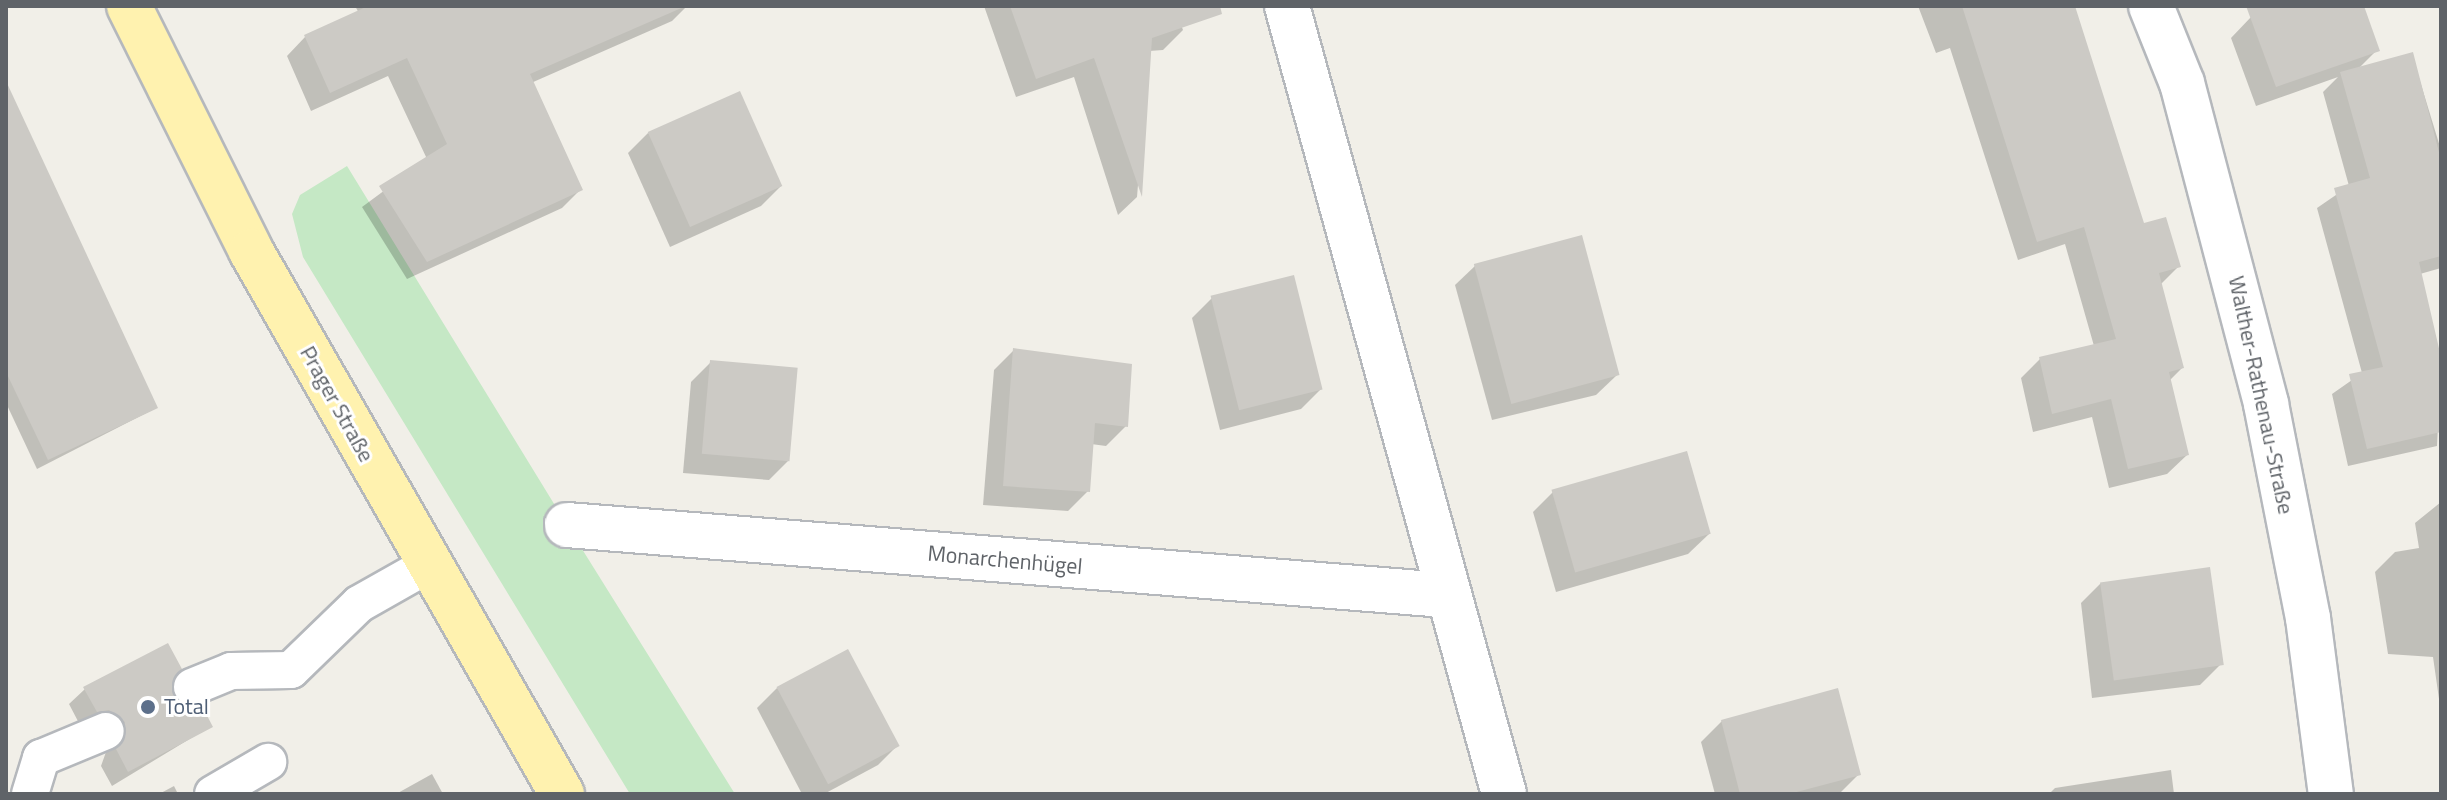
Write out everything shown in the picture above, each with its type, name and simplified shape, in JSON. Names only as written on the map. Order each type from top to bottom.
[{"type":"main road","name":"Prager Straße","points":[[129,6],[251,251],[428,565],[562,794]]},
{"type":"street","points":[[1287,6],[1444,595],[1504,794]]},
{"type":"street","name":"Walther-Rathenau-Straße","points":[[2151,6],[2182,83],[2266,404],[2308,618],[2331,794]]},
{"type":"street","name":"Monarchenhügel","points":[[567,525],[1444,595]]},
{"type":"lane","points":[[192,687],[231,671],[291,670],[359,604],[428,565]]},
{"type":"lane","points":[[30,794],[41,758],[106,731]]},
{"type":"lane","points":[[213,794],[268,762]]},
{"type":"green space","points":[[347,166],[735,794],[630,794],[303,257],[292,214],[300,195]]},
{"type":"building","points":[[368,6],[686,6],[530,74],[583,190],[427,262],[379,186],[447,144],[407,58],[330,93],[304,35]]},
{"type":"building","points":[[1010,6],[1220,6],[1222,14],[1152,38],[1142,197],[1094,58],[1036,79]]},
{"type":"building","points":[[1962,6],[2075,6],[2144,223],[2166,217],[2181,267],[2159,273],[2184,368],[2169,372],[2189,455],[2128,469],[2111,399],[2052,414],[2039,357],[2116,339],[2084,227],[2037,242]]},
{"type":"building","points":[[2246,6],[2364,6],[2380,51],[2276,87]]},
{"type":"building","points":[[2413,52],[2441,160],[2441,256],[2419,262],[2441,357],[2441,432],[2367,449],[2349,374],[2383,367],[2334,188],[2370,178],[2340,72]]},
{"type":"building","points":[[6,81],[158,408],[48,460],[6,372]]},
{"type":"building","points":[[740,91],[782,186],[690,227],[648,132]]},
{"type":"building","points":[[1582,235],[1620,375],[1511,404],[1474,264]]},
{"type":"building","points":[[1294,275],[1323,389],[1239,410],[1211,296]]},
{"type":"building","points":[[1013,348],[1132,364],[1128,427],[1095,423],[1090,492],[1003,486]]},
{"type":"building","points":[[710,360],[798,368],[789,461],[702,454]]},
{"type":"building","points":[[1687,451],[1711,534],[1575,573],[1551,490]]},
{"type":"building","points":[[2210,567],[2224,665],[2114,680],[2100,582]]},
{"type":"building","name":"Total","points":[[168,643],[182,669],[173,696],[188,708],[202,706],[213,727],[128,772],[116,749],[125,722],[109,710],[97,712],[83,687]]},
{"type":"building","points":[[848,649],[900,746],[828,784],[776,687]]},
{"type":"building","points":[[1838,688],[1861,775],[1789,794],[1740,794],[1721,720]]},
{"type":"place","name":"Total","points":[[148,707]]}]
